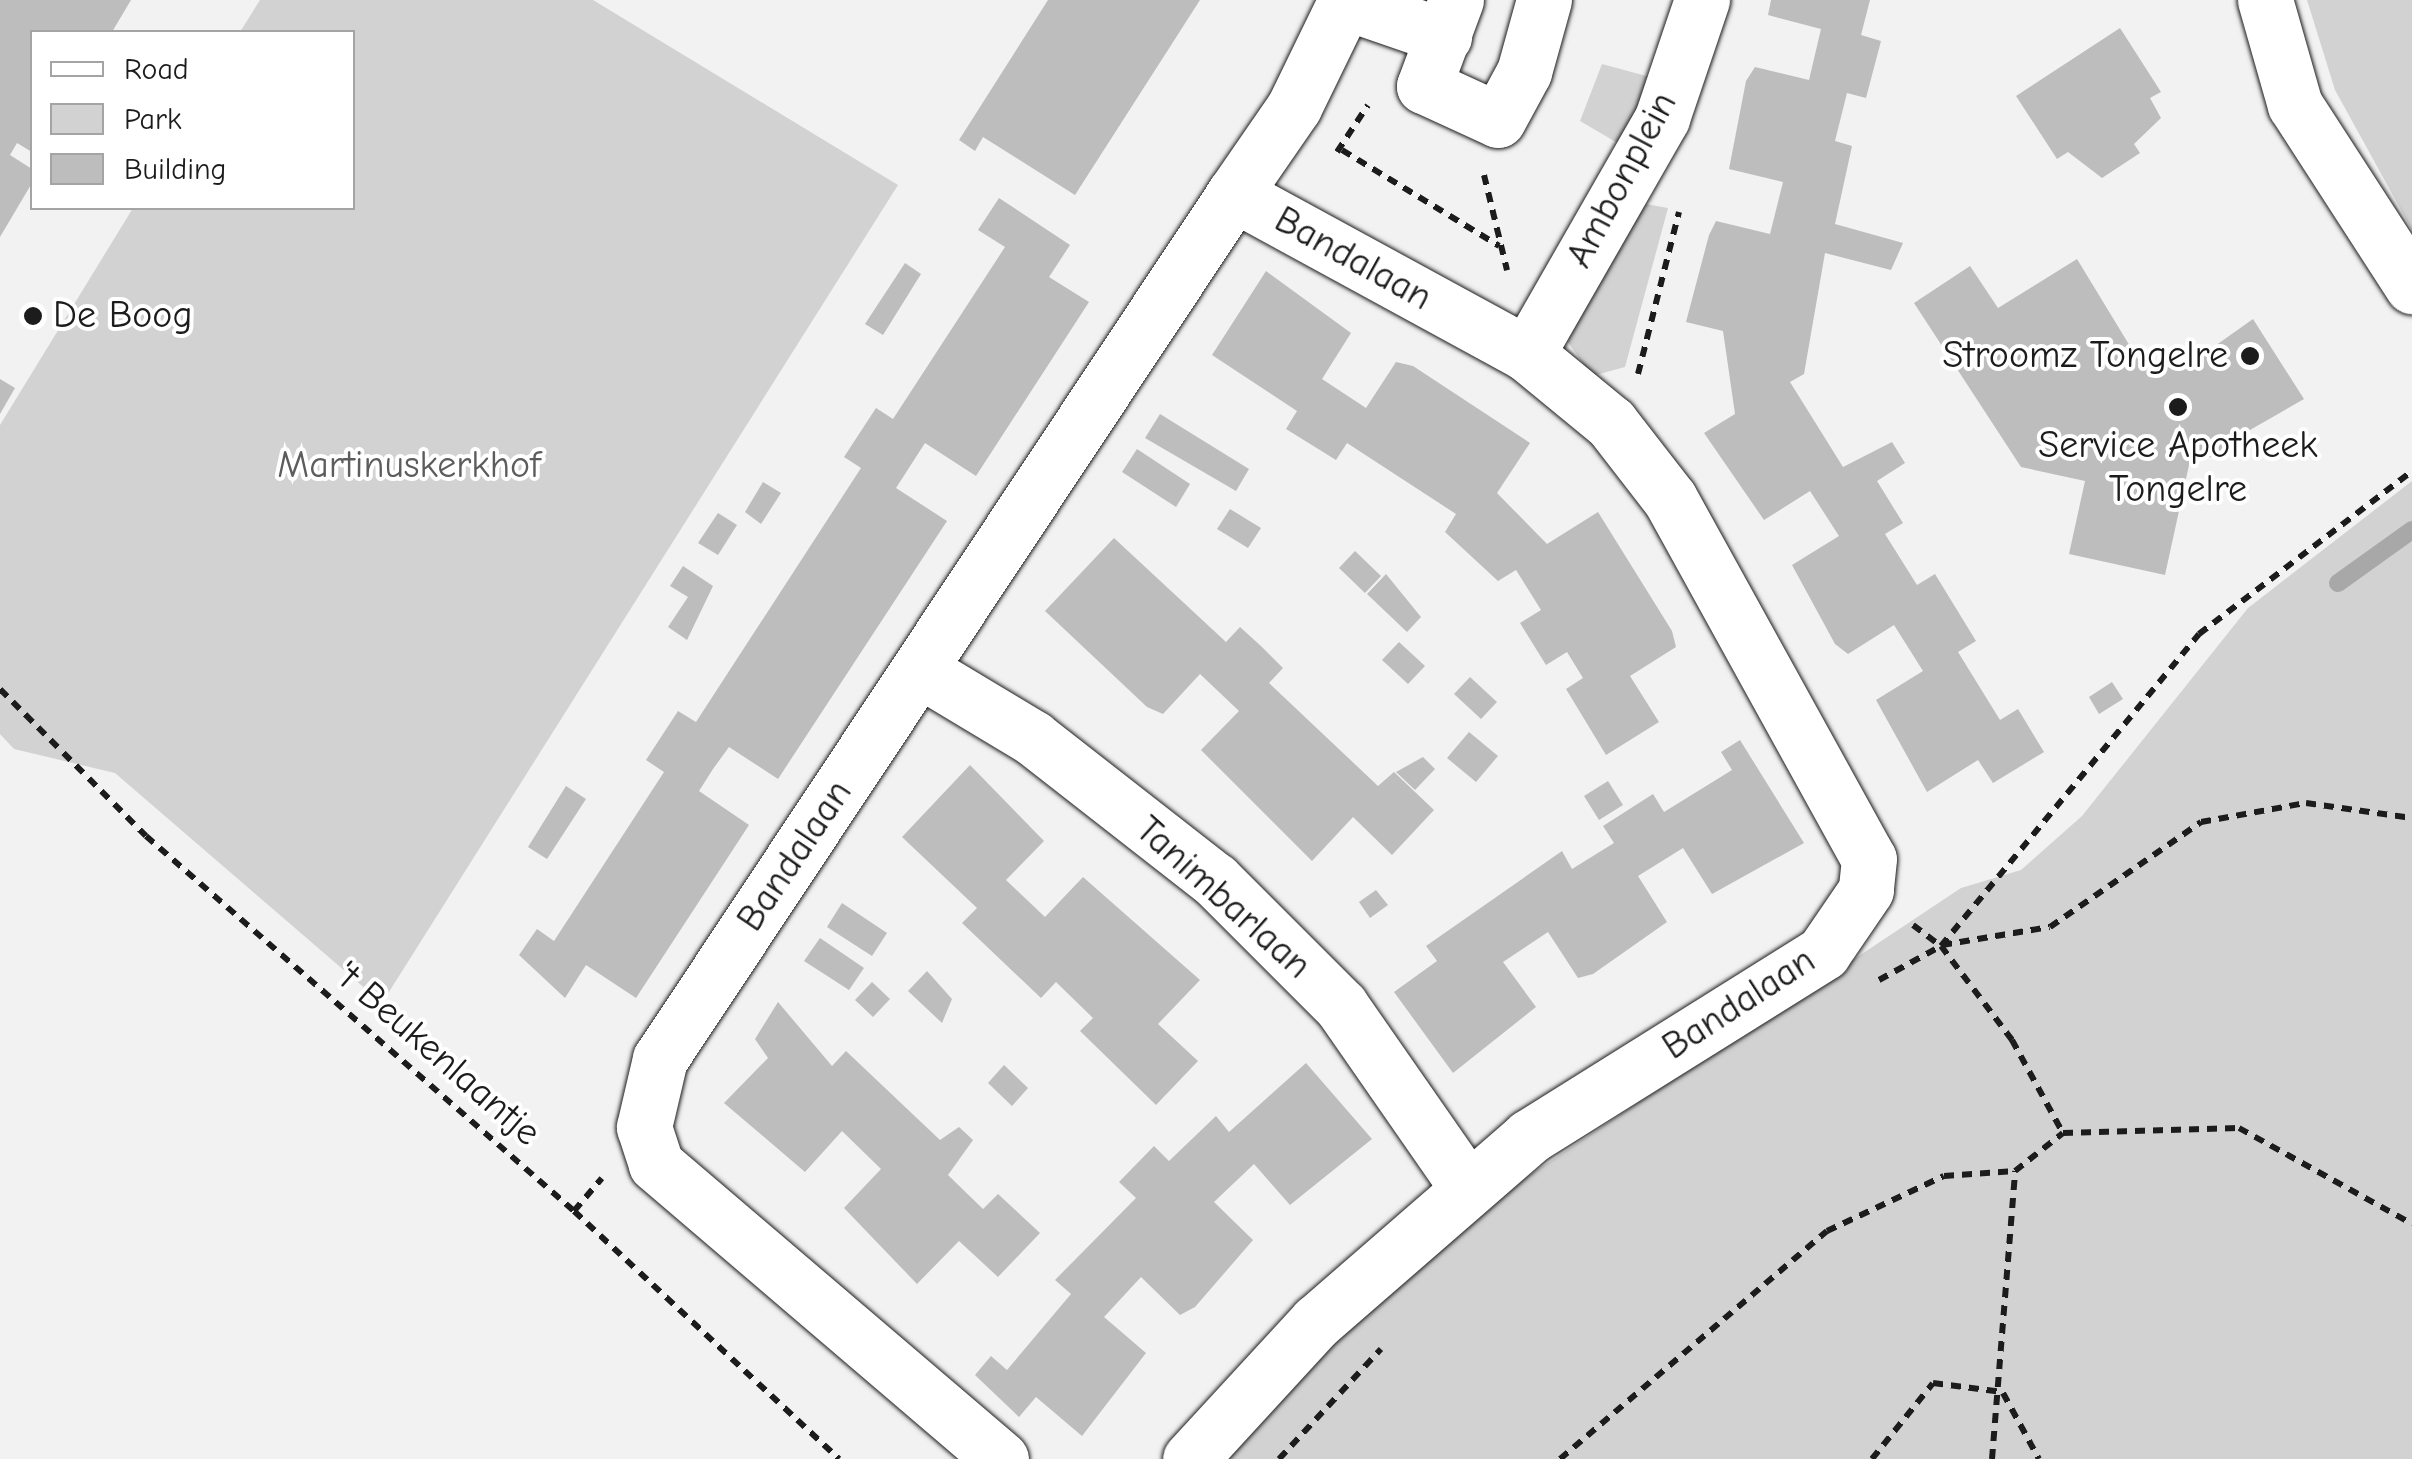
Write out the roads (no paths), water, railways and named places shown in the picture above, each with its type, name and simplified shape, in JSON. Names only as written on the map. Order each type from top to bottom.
[{"type":"street","points":[[1234,194],[1294,107],[1346,1],[1450,18],[1424,86],[1498,120],[1524,72],[1544,0]]},
{"type":"street","name":"Ambonplein","points":[[1527,354],[1652,134],[1702,0]]},
{"type":"street","points":[[2265,0],[2295,105],[2412,286]]},
{"type":"street","name":"Bandalaan","points":[[1001,1459],[656,1164],[644,1127],[660,1058],[1234,194],[1527,354],[1611,423],[1670,499],[1869,859],[1866,890],[1823,954],[1528,1138],[1316,1322],[1190,1459]]},
{"type":"street","name":"Tanimbarlaan","points":[[920,670],[1033,738],[1216,880],[1341,1006],[1467,1188]]},
{"type":"waterway","points":[[2338,583],[2412,530]]},
{"type":"place","name":"De Boog","points":[[33,316]]},
{"type":"place","name":"Stroomz Tongelre","points":[[2250,356]]},
{"type":"place","name":"Service Apotheek Tongelre","points":[[2178,407]]},
{"type":"park label","name":"Martinuskerkhof","points":[[409,466]]}]
